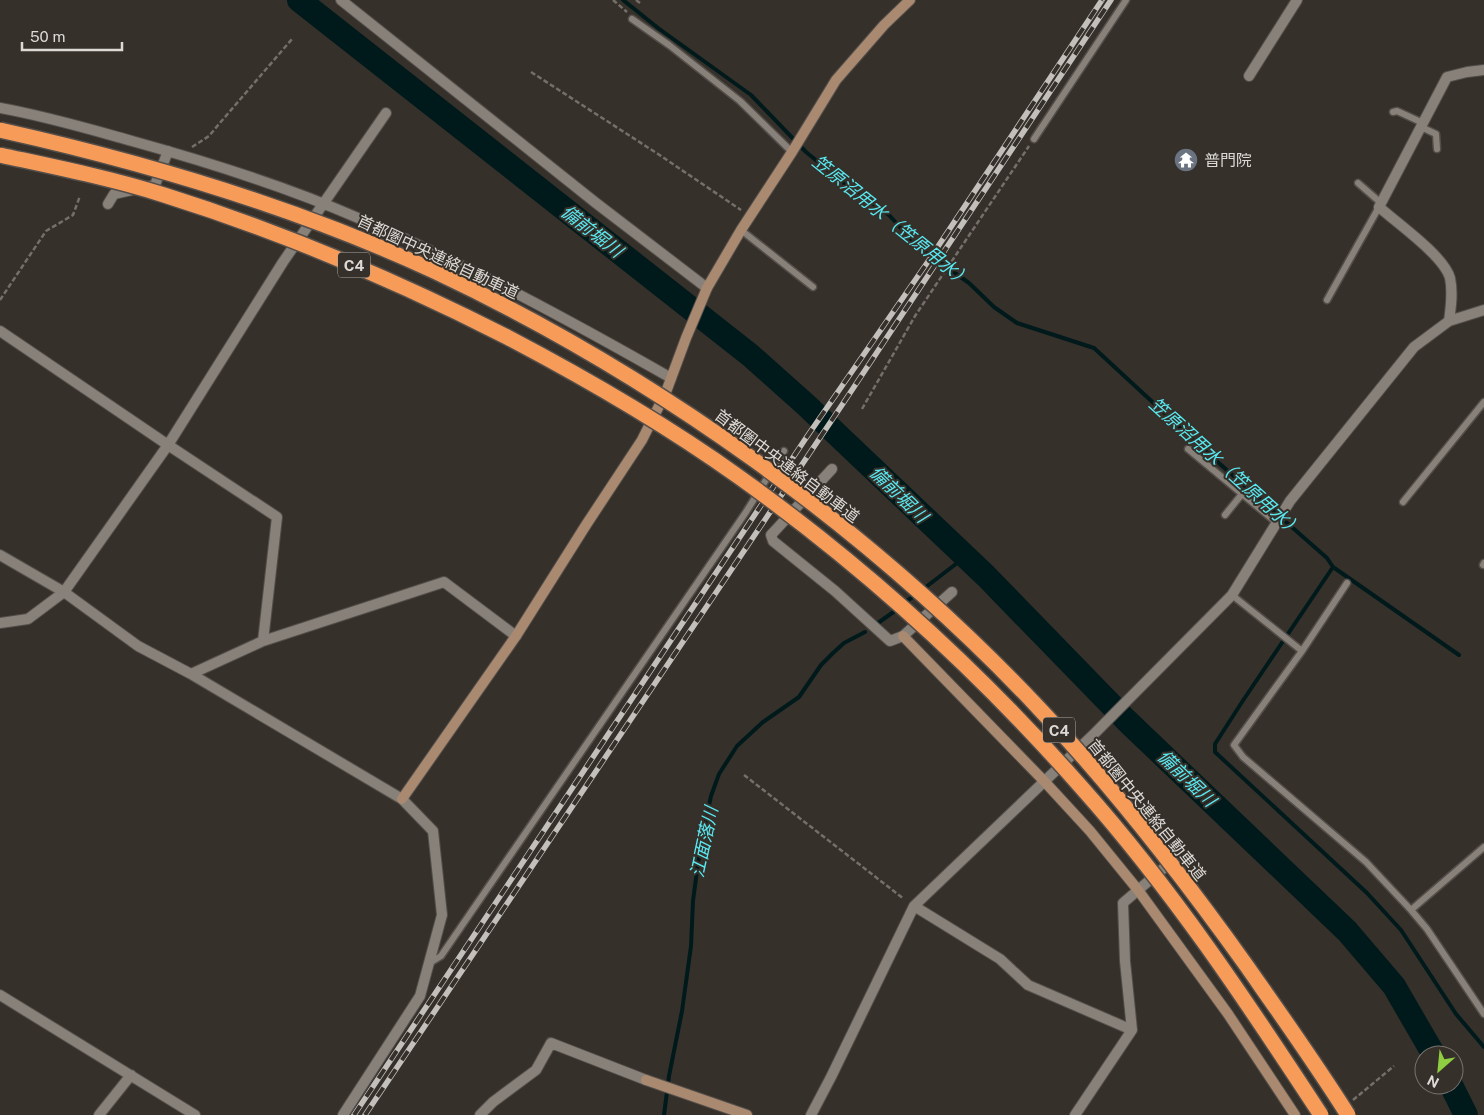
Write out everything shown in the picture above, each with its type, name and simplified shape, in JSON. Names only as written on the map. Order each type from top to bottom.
[{"type":"highway","name":"首都圏中央連絡自動車道","points":[[0,130],[86,149],[152,167],[285,211],[361,239],[426,268],[570,342],[694,418],[754,460],[861,543],[918,592],[976,644],[1035,704],[1102,778],[1165,856],[1223,933],[1349,1109]]},
{"type":"highway","name":"C4","points":[[0,155],[74,170],[164,195],[269,231],[352,264],[444,305],[603,389],[681,437],[740,478],[856,568],[961,660],[1084,789],[1149,868],[1261,1024],[1321,1115]]},
{"type":"street","points":[[402,800],[516,636],[642,440],[671,378],[707,289],[741,230],[793,151],[836,80],[884,24],[910,0]]},
{"type":"street","points":[[1249,76],[1297,0]]},
{"type":"street","points":[[347,2],[596,203],[707,289]]},
{"type":"street","points":[[1449,321],[1452,300],[1450,277],[1435,255],[1380,205],[1447,77],[1484,70]]},
{"type":"street","points":[[0,108],[168,151],[324,204],[416,244],[514,291],[671,378]]},
{"type":"street","points":[[0,623],[28,619],[64,592],[168,445],[283,262],[386,113]]},
{"type":"street","points":[[108,204],[114,194],[155,184],[168,151]]},
{"type":"street","points":[[811,1115],[914,906],[1097,730],[1232,595],[1290,501],[1414,347],[1449,321],[1484,310]]},
{"type":"street","points":[[0,331],[277,517],[263,641]]},
{"type":"street","points":[[832,469],[771,535],[773,541],[835,591],[890,641],[903,636],[952,592]]},
{"type":"street","points":[[0,555],[64,592],[138,646],[191,674],[402,800],[433,831],[442,915],[420,996],[344,1115]]},
{"type":"street","points":[[191,674],[263,641],[444,582],[516,636]]},
{"type":"street","points":[[903,636],[1090,831],[1138,890],[1228,1014],[1295,1115]]},
{"type":"street","points":[[1075,1115],[1132,1030],[1125,961],[1123,903],[1165,868]]},
{"type":"street","points":[[914,906],[1000,959],[1028,985],[1132,1030]]},
{"type":"street","points":[[0,996],[195,1115]]},
{"type":"street","points":[[480,1115],[492,1102],[536,1070],[551,1043],[646,1080],[747,1115]]},
{"type":"street","points":[[99,1115],[131,1076]]},
{"type":"lane","points":[[1034,138],[1126,0]]},
{"type":"lane","points":[[632,20],[669,45],[740,101],[793,151]]},
{"type":"lane","points":[[1393,112],[1398,111],[1436,134],[1437,149]]},
{"type":"lane","points":[[1327,300],[1380,205],[1358,183]]},
{"type":"lane","points":[[741,230],[813,288]]},
{"type":"lane","points":[[1403,502],[1484,402]]},
{"type":"lane","points":[[428,964],[442,956],[746,512],[784,450]]},
{"type":"lane","points":[[1188,450],[1277,523]]},
{"type":"lane","points":[[1225,515],[1242,494]]},
{"type":"lane","points":[[1347,583],[1302,651],[1234,744],[1243,757],[1366,862],[1411,910],[1427,929],[1484,1014]]},
{"type":"lane","points":[[1232,595],[1302,651]]},
{"type":"lane","points":[[1411,910],[1484,847]]},
{"type":"path","points":[[613,0],[627,12],[632,20]]},
{"type":"path","points":[[636,0],[640,3]]},
{"type":"path","points":[[187,157],[192,147],[209,136],[292,39]]},
{"type":"path","points":[[531,72],[658,154],[750,217]]},
{"type":"path","points":[[862,409],[915,316],[1034,138]]},
{"type":"path","points":[[0,300],[46,231],[73,215],[80,196]]},
{"type":"path","points":[[744,776],[914,906]]},
{"type":"path","points":[[1349,1109],[1394,1066]]},
{"type":"waterway","name":"備前堀川","points":[[299,0],[750,355],[805,404],[986,576],[1126,720],[1347,931],[1394,986],[1428,1045]]},
{"type":"waterway","name":"笠原沼用水（笠原用水）","points":[[623,0],[658,28],[751,95],[806,152],[845,184],[889,215],[917,246],[969,283],[994,307],[1017,323],[1094,348],[1212,457],[1327,558],[1333,567],[1459,655]]},
{"type":"waterway","name":"江面落川","points":[[922,590],[965,557]]},
{"type":"waterway","name":"笠原沼用水（笠原用水）","points":[[1333,567],[1215,744],[1215,752],[1367,893],[1401,930],[1456,1014],[1484,1047]]},
{"type":"waterway","name":"江面落川","points":[[904,603],[917,594]]},
{"type":"waterway","name":"江面落川","points":[[878,623],[899,608]]},
{"type":"waterway","name":"江面落川","points":[[664,1115],[691,946],[693,901],[700,848],[711,796],[719,774],[737,746],[763,722],[799,697],[821,665],[844,643],[865,632]]},
{"type":"waterway","name":"備前堀川","points":[[1456,1095],[1466,1115]]},
{"type":"railway","points":[[354,1115],[806,438],[927,263],[1102,0]]},
{"type":"railway","points":[[365,1115],[844,402],[1111,0]]},
{"type":"place","name":"普門院","points":[[1186,160]]}]
